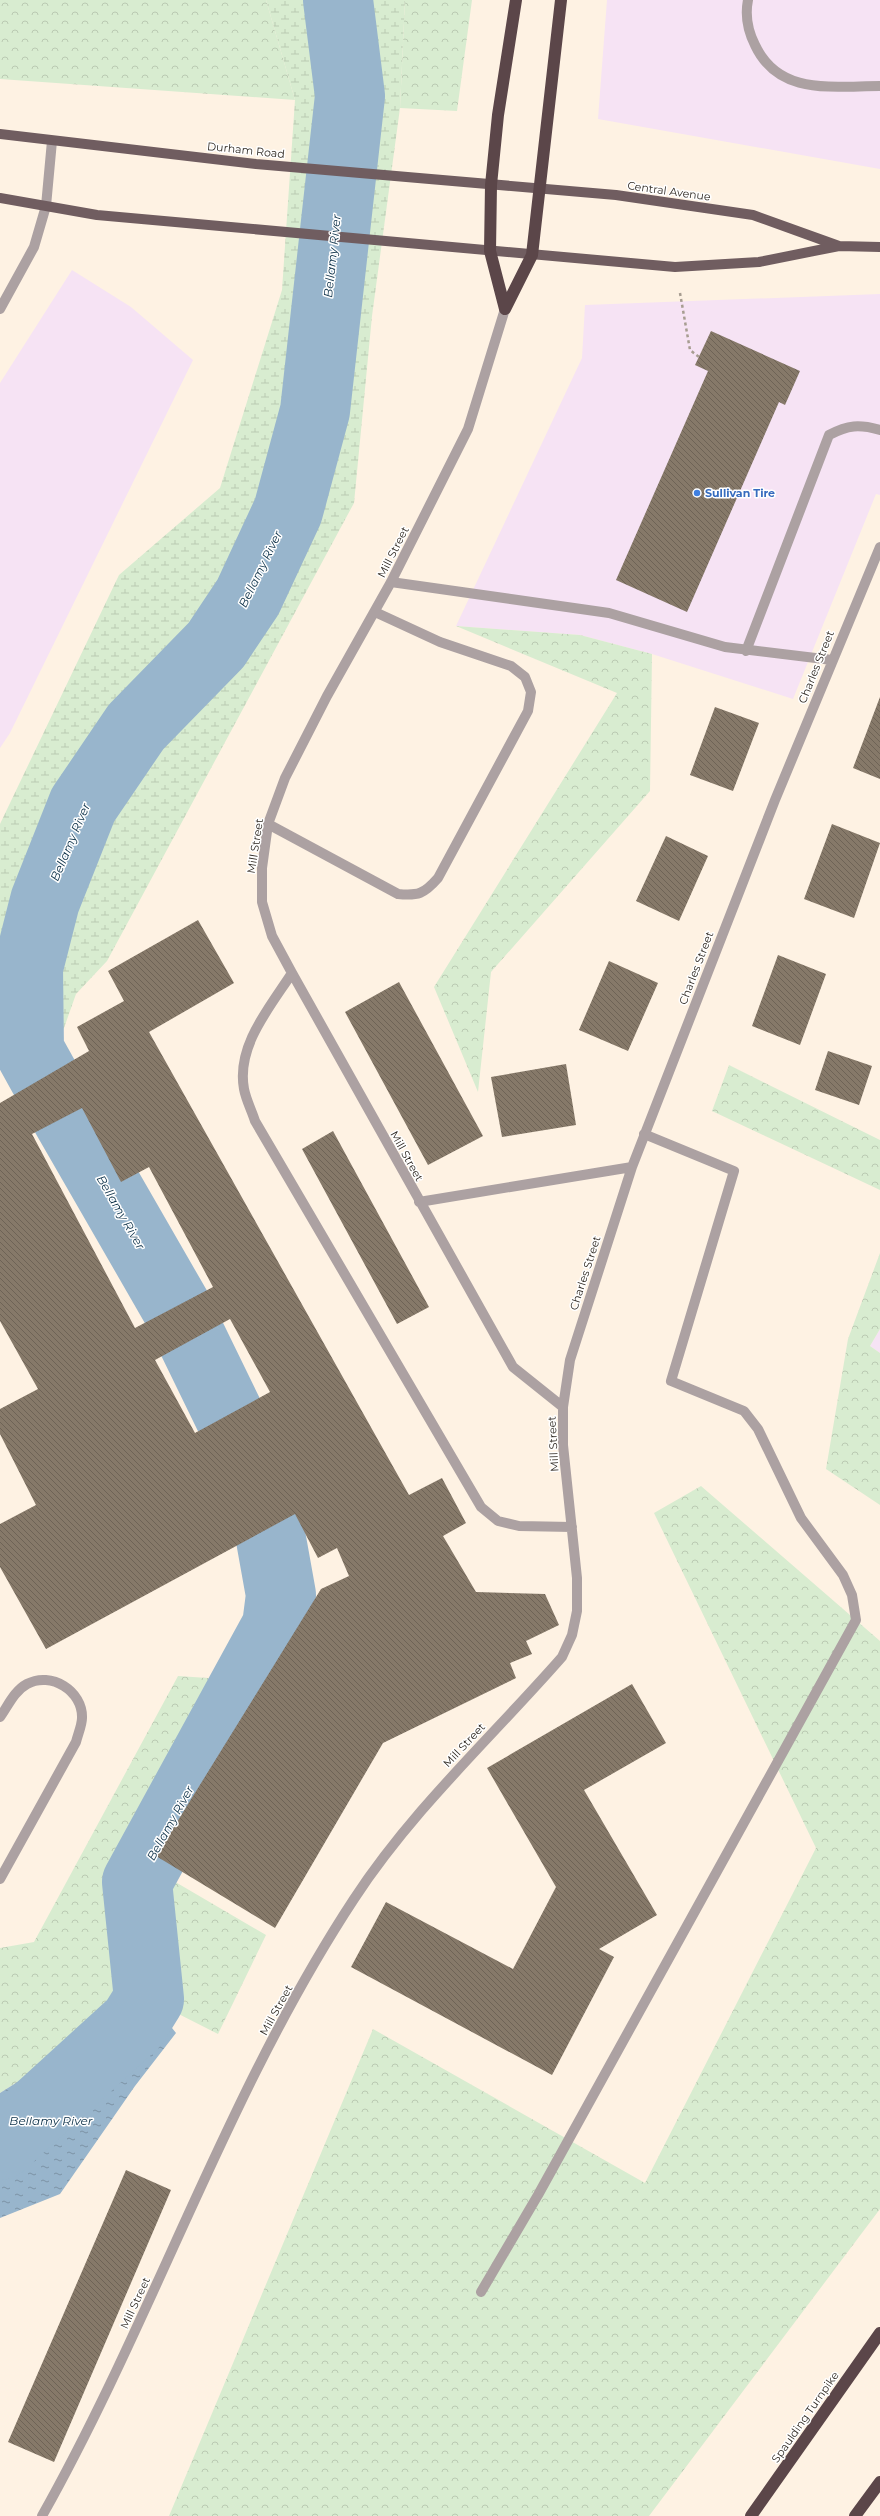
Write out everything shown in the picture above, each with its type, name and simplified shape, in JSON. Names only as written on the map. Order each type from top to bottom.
[{"type":"highway","points":[[506,309],[490,251],[491,185],[498,115],[516,0]]},
{"type":"highway","points":[[506,309],[532,255],[561,0]]},
{"type":"highway","name":"Spaulding Turnpike","points":[[751,2516],[880,2333]]},
{"type":"highway","points":[[855,2516],[880,2482]]},
{"type":"main road","name":"Durham Road","points":[[0,134],[256,164],[420,180],[491,185]]},
{"type":"main road","name":"Central Avenue","points":[[491,185],[616,195],[753,215],[838,246]]},
{"type":"main road","points":[[0,198],[98,215],[414,242],[490,251]]},
{"type":"main road","name":"Central Avenue","points":[[490,251],[676,267],[759,262],[838,246],[880,247]]},
{"type":"street","points":[[748,0],[746,10],[751,36],[761,59],[779,75],[804,86],[880,86]]},
{"type":"street","points":[[0,309],[34,247],[46,206],[52,141]]},
{"type":"street","name":"Mill Street","points":[[42,2516],[70,2466],[116,2374],[251,2081],[293,2002],[353,1901],[392,1844],[461,1765],[562,1657],[572,1635],[577,1610],[577,1578],[563,1445],[563,1407],[513,1367],[419,1202],[272,936],[262,902],[262,868],[268,824],[285,778],[327,696],[391,582],[468,429],[506,309]]},
{"type":"street","points":[[746,651],[829,435],[845,426],[856,425],[880,430]]},
{"type":"street","name":"Charles Street","points":[[563,1407],[570,1360],[644,1134],[832,660],[880,547]]},
{"type":"street","points":[[391,582],[609,613],[725,647],[746,651],[832,660]]},
{"type":"street","points":[[268,824],[398,894],[415,896],[430,888],[438,878],[528,711],[531,692],[525,677],[511,666],[440,642],[375,612]]},
{"type":"street","points":[[292,973],[255,1030],[243,1064],[244,1090],[256,1121],[481,1507],[498,1521],[519,1526],[572,1527]]},
{"type":"street","points":[[481,2292],[538,2195],[856,1620],[852,1595],[843,1575],[801,1518],[758,1429],[744,1411],[671,1381],[734,1171],[644,1134]]},
{"type":"street","points":[[419,1202],[632,1167]]},
{"type":"street","points":[[0,1717],[17,1692],[28,1683],[47,1679],[68,1687],[77,1698],[82,1717],[76,1742],[0,1879]]},
{"type":"path","points":[[679,289],[690,350],[699,357]]},
{"type":"shaded area","points":[[607,0],[880,0],[880,169],[598,119]]},
{"type":"shaded area","points":[[72,270],[131,307],[193,360],[10,733],[0,748],[0,383]]},
{"type":"shaded area","points":[[880,294],[880,495],[876,494],[793,699],[652,654],[580,635],[456,626],[582,358],[585,305]]},
{"type":"shaded area","points":[[880,1329],[880,1353],[870,1346]]},
{"type":"green space","points":[[0,0],[266,0],[295,100],[0,79]]},
{"type":"green space","points":[[266,0],[405,0],[400,108],[372,316],[354,503],[107,961],[76,994],[59,1042],[0,1059],[0,824],[119,575],[220,488],[282,290],[295,100]]},
{"type":"green space","points":[[405,0],[472,0],[457,111],[400,108]]},
{"type":"green space","points":[[456,626],[580,635],[652,654],[650,791],[491,972],[478,1092],[434,987],[617,693]]},
{"type":"green space","points":[[729,1065],[880,1140],[880,1190],[712,1111]]},
{"type":"green space","points":[[880,1253],[880,1329],[870,1346],[880,1353],[880,1505],[826,1469],[848,1339]]},
{"type":"green space","points":[[701,1486],[880,1641],[880,2209],[649,2516],[169,2516],[373,2029],[645,2183],[816,1848],[654,1513]]},
{"type":"green space","points":[[178,1676],[252,1681],[143,1863],[266,1935],[218,2034],[149,1999],[0,2093],[0,1948],[34,1942]]},
{"type":"water","name":"Bellamy River","points":[[149,1999],[176,2033],[135,2086],[60,2194],[0,2218],[0,2093]]},
{"type":"building","name":"Sullivan Tire","points":[[711,331],[800,371],[785,405],[779,402],[687,612],[616,580],[708,371],[695,365]]},
{"type":"building","points":[[880,697],[880,779],[853,768]]},
{"type":"building","points":[[715,707],[759,723],[733,791],[690,775]]},
{"type":"building","points":[[832,824],[880,843],[854,918],[804,899]]},
{"type":"building","points":[[666,836],[708,856],[679,921],[636,901]]},
{"type":"building","points":[[198,920],[234,983],[149,1032],[409,1495],[442,1478],[466,1523],[443,1536],[476,1592],[545,1594],[559,1625],[526,1641],[532,1654],[510,1663],[516,1678],[383,1743],[275,1928],[156,1856],[321,1589],[349,1576],[337,1548],[318,1558],[295,1514],[46,1649],[0,1567],[0,1524],[36,1505],[0,1434],[0,1409],[38,1389],[0,1321],[0,1103],[89,1051],[77,1027],[124,1001],[108,971]],"holes":[[[82,1108],[121,1182],[149,1167],[213,1287],[135,1328],[32,1134]],[[230,1319],[270,1392],[195,1433],[155,1360]]]},
{"type":"building","points":[[778,955],[826,974],[800,1045],[752,1026]]},
{"type":"building","points":[[609,961],[658,983],[628,1051],[579,1030]]},
{"type":"building","points":[[399,982],[483,1136],[428,1165],[345,1012]]},
{"type":"building","points":[[828,1051],[872,1066],[859,1105],[815,1090]]},
{"type":"building","points":[[566,1064],[576,1125],[502,1137],[491,1077]]},
{"type":"building","points":[[333,1131],[429,1307],[397,1324],[302,1149]]},
{"type":"building","points":[[632,1684],[666,1743],[584,1790],[657,1915],[599,1949],[614,1957],[552,2075],[351,1967],[386,1902],[513,1969],[556,1887],[487,1768]]},
{"type":"building","points":[[126,2170],[171,2190],[54,2462],[8,2442]]},
{"type":"waterway","name":"Bellamy River","points":[[44,1077],[29,1050],[28,968],[45,901],[83,805],[136,727],[216,645],[248,597],[288,511],[315,411],[350,96],[338,0]]},
{"type":"waterway","name":"Bellamy River","points":[[66,1116],[176,1307]]},
{"type":"waterway","name":"Bellamy River","points":[[192,1339],[229,1415]]},
{"type":"waterway","name":"Bellamy River","points":[[0,2145],[134,2023],[149,1999],[137,1882],[277,1626],[281,1595],[269,1528]]},
{"type":"place","name":"Sullivan Tire","points":[[697,493]]}]
